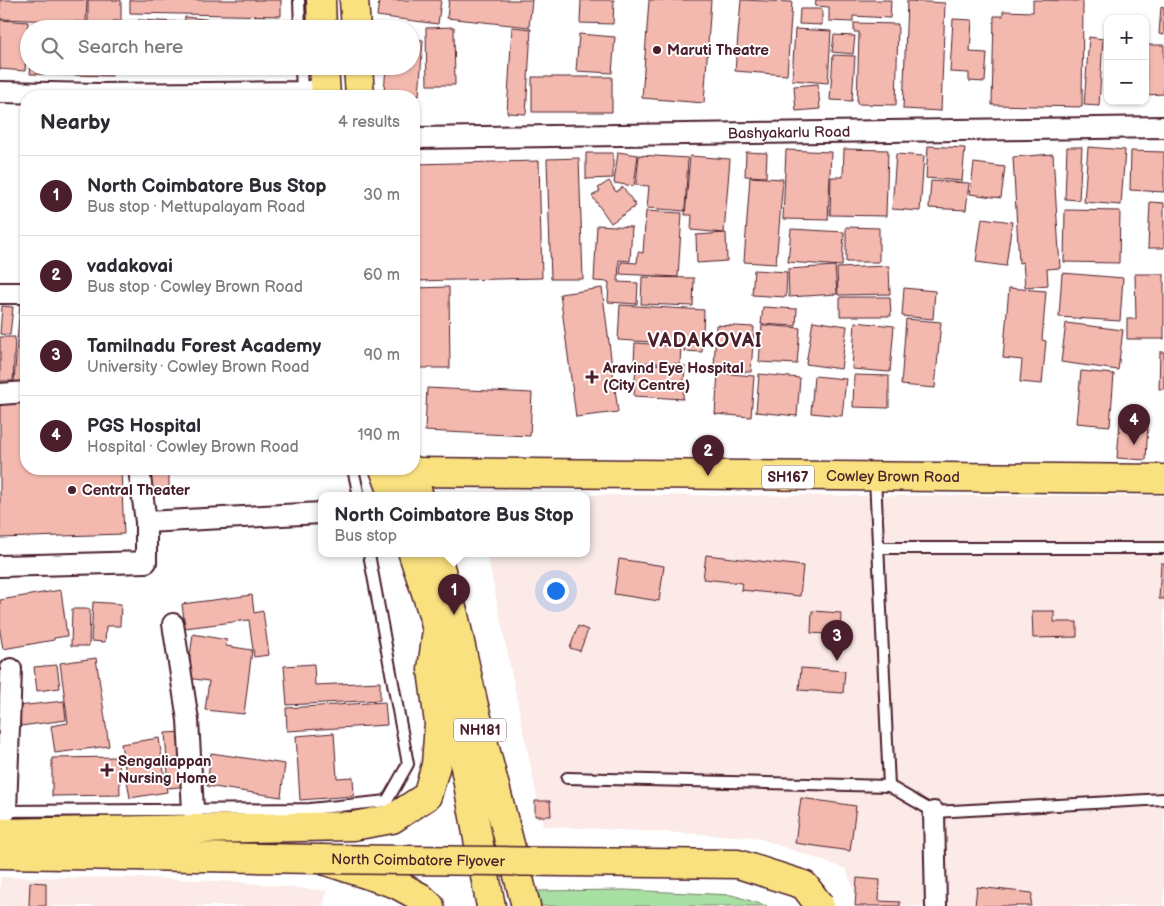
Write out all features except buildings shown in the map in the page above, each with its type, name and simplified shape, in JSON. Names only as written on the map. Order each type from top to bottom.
[{"type":"main road","points":[[321,0],[322,20]]},
{"type":"main road","points":[[354,0],[355,20]]},
{"type":"main road","points":[[359,75],[360,90]]},
{"type":"main road","points":[[386,475],[393,492]]},
{"type":"main road","name":"Cowley Brown Road","points":[[414,479],[875,477],[1164,480]]},
{"type":"main road","name":"NH181","points":[[414,557],[437,627],[491,906]]},
{"type":"main road","name":"NH181","points":[[437,557],[454,614],[474,706],[526,906]]},
{"type":"main road","points":[[2,818],[353,826],[392,819],[427,796],[436,765],[439,723],[432,670],[437,627]]},
{"type":"main road","name":"North Coimbatore Flyover","points":[[0,854],[738,864],[804,885],[820,906]]},
{"type":"main road","points":[[320,859],[396,884],[420,897],[430,906]]},
{"type":"street","points":[[254,90],[316,88]]},
{"type":"street","points":[[0,92],[20,93]]},
{"type":"street","name":"Bashyakarlu Road","points":[[420,138],[1164,127]]},
{"type":"street","points":[[0,293],[20,293]]},
{"type":"street","points":[[0,394],[20,392]]},
{"type":"street","points":[[0,566],[146,562],[146,522],[140,475]]},
{"type":"street","points":[[146,522],[318,513]]},
{"type":"street","points":[[173,624],[188,720],[193,810]]},
{"type":"street","points":[[2,818],[11,670]]},
{"type":"street","points":[[934,812],[936,906]]},
{"type":"lane","points":[[299,0],[300,20]]},
{"type":"lane","points":[[307,75],[316,88]]},
{"type":"lane","points":[[355,475],[358,492]]},
{"type":"lane","points":[[875,477],[889,786]]},
{"type":"lane","points":[[879,548],[1164,548]]},
{"type":"lane","points":[[2,818],[193,810],[310,809],[387,801],[408,764],[370,557]]},
{"type":"lane","points":[[567,778],[889,786],[934,812],[1164,800]]},
{"type":"shaded area","points":[[590,495],[1164,496],[1164,906],[860,906],[846,869],[755,837],[543,826],[488,557],[590,557]]},
{"type":"shaded area","points":[[0,877],[150,878],[238,882],[327,891],[323,906],[0,906]]},
{"type":"green space","points":[[624,890],[732,895],[767,906],[538,906],[534,891]]},
{"type":"place","name":"Maruti Theatre","points":[[657,50]]},
{"type":"place","name":"Aravind Eye Hospital (City Centre)","points":[[592,377]]},
{"type":"place","name":"PGS Hospital","points":[[1134,445]]},
{"type":"place","name":"vadakovai","points":[[708,476]]},
{"type":"place","name":"Central Theater","points":[[72,490]]},
{"type":"place","name":"North Coimbatore Bus Stop","points":[[454,615]]},
{"type":"place","name":"Tamilnadu Forest Academy","points":[[837,661]]},
{"type":"place","name":"Sengaliappan Nursing Home","points":[[107,770]]},
{"type":"district","name":"VADAKOVAI","points":[[705,341]]}]
